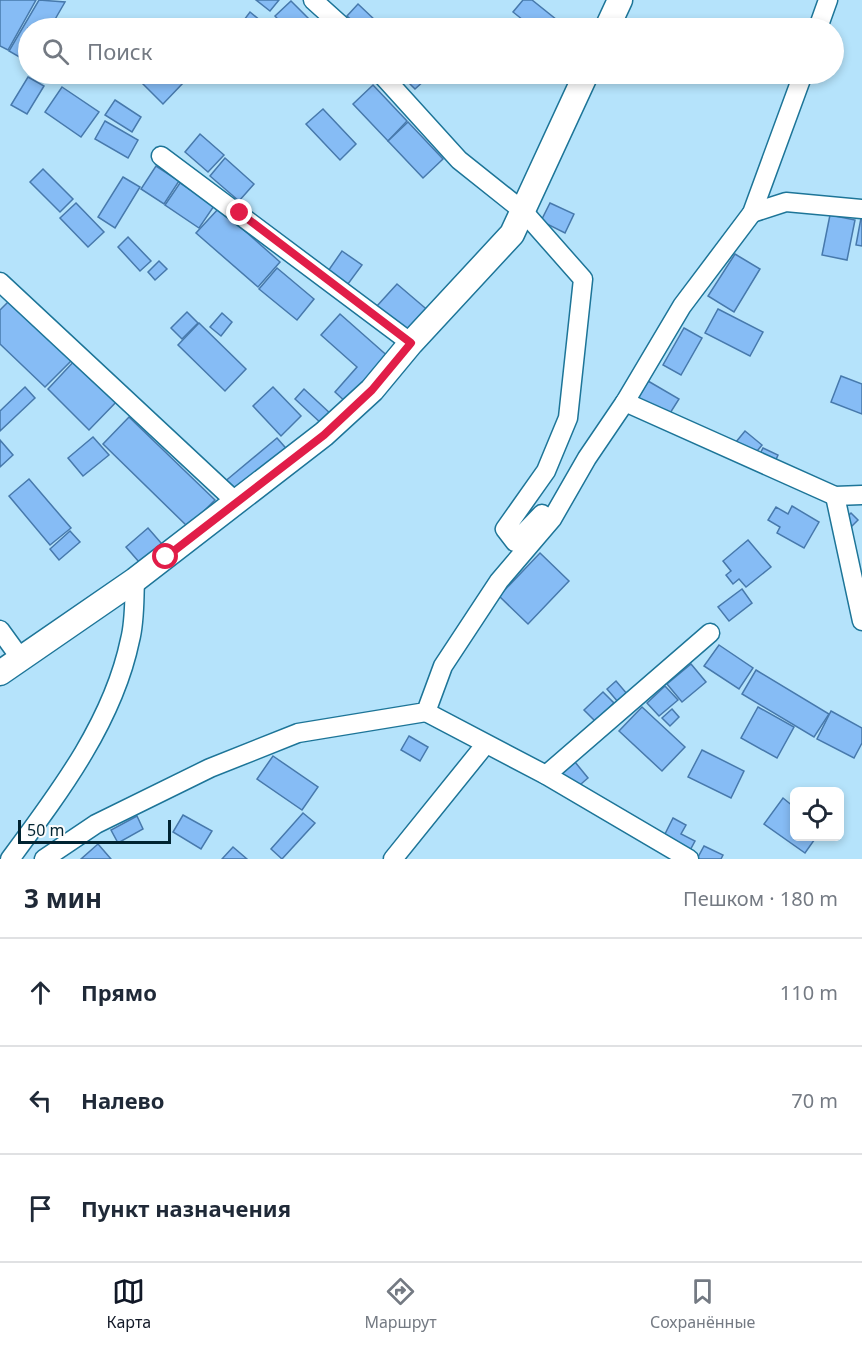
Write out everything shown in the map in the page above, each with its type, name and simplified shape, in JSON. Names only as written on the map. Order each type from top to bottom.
[{"type":"street","points":[[313,0],[333,18]]},
{"type":"street","points":[[612,18],[620,0]]},
{"type":"street","points":[[822,18],[828,0]]},
{"type":"street","points":[[390,84],[459,160],[523,212],[583,279],[568,418],[546,471],[505,529],[515,542],[573,482]]},
{"type":"street","points":[[0,673],[135,580],[324,435],[372,390],[411,343],[512,234],[581,84]]},
{"type":"street","points":[[426,712],[443,666],[499,581],[552,519],[682,306],[752,213],[798,84]]},
{"type":"street","points":[[161,156],[411,343]]},
{"type":"street","points":[[752,213],[786,202],[862,209]]},
{"type":"street","points":[[0,282],[236,502]]},
{"type":"street","points":[[625,402],[835,496],[862,495]]},
{"type":"street","points":[[835,496],[862,621]]},
{"type":"street","points":[[842,533],[862,554]]},
{"type":"street","points":[[10,859],[78,764],[114,689],[131,639],[135,580]]},
{"type":"street","points":[[0,630],[21,659]]},
{"type":"street","points":[[546,775],[710,633]]},
{"type":"street","points":[[44,859],[96,824],[210,768],[298,733],[426,712],[546,775],[688,859]]},
{"type":"street","points":[[393,859],[485,745]]},
{"type":"building","points":[[0,0],[36,0],[26,18],[18,18],[18,32],[8,50],[0,46]]},
{"type":"building","points":[[39,0],[65,2],[56,18],[28,18]]},
{"type":"building","points":[[256,0],[279,0],[270,11]]},
{"type":"building","points":[[523,0],[532,0],[554,18],[520,18],[513,12]]},
{"type":"building","points":[[291,1],[308,18],[277,18],[275,16]]},
{"type":"building","points":[[358,4],[373,18],[349,18],[347,16]]},
{"type":"building","points":[[250,12],[257,18],[246,18]]},
{"type":"building","points":[[18,36],[18,56],[9,51]]},
{"type":"building","points":[[24,84],[44,86],[27,114],[11,105]]},
{"type":"building","points":[[143,84],[182,84],[163,104]]},
{"type":"building","points":[[410,84],[420,84],[415,89]]},
{"type":"building","points":[[373,85],[407,121],[388,141],[353,104]]},
{"type":"building","points":[[62,87],[99,112],[81,137],[45,112]]},
{"type":"building","points":[[115,100],[141,117],[132,132],[105,115]]},
{"type":"building","points":[[323,109],[356,144],[340,160],[306,124]]},
{"type":"building","points":[[105,121],[138,140],[128,158],[95,139]]},
{"type":"building","points":[[408,122],[443,159],[423,178],[388,141]]},
{"type":"building","points":[[200,134],[224,155],[208,172],[185,152]]},
{"type":"building","points":[[225,158],[254,184],[239,201],[210,176]]},
{"type":"building","points":[[156,166],[179,181],[164,204],[141,189]]},
{"type":"building","points":[[43,169],[73,199],[60,212],[30,182]]},
{"type":"building","points":[[123,177],[140,187],[115,228],[98,217]]},
{"type":"building","points":[[180,183],[214,206],[199,228],[165,205]]},
{"type":"building","points":[[76,203],[104,232],[88,247],[60,218]]},
{"type":"building","points":[[550,203],[574,214],[565,233],[541,221]]},
{"type":"building","points":[[219,208],[280,262],[258,287],[196,233]]},
{"type":"building","points":[[830,215],[855,220],[847,260],[822,255]]},
{"type":"building","points":[[862,218],[862,246],[856,245]]},
{"type":"building","points":[[128,237],[151,261],[140,271],[118,247]]},
{"type":"building","points":[[342,251],[362,265],[345,288],[326,274]]},
{"type":"building","points":[[735,254],[760,269],[734,312],[708,296]]},
{"type":"building","points":[[159,261],[167,269],[155,280],[148,272]]},
{"type":"building","points":[[277,268],[314,299],[297,320],[259,289]]},
{"type":"building","points":[[397,284],[431,313],[411,336],[377,306]]},
{"type":"building","points":[[12,298],[74,358],[45,387],[0,344],[0,310]]},
{"type":"building","points":[[718,309],[763,332],[750,356],[705,333]]},
{"type":"building","points":[[187,312],[198,323],[182,339],[171,328]]},
{"type":"building","points":[[222,313],[232,322],[221,336],[210,327]]},
{"type":"building","points":[[340,314],[391,359],[350,406],[335,392],[357,367],[321,335]]},
{"type":"building","points":[[199,323],[246,369],[225,391],[178,345]]},
{"type":"building","points":[[684,328],[702,338],[681,375],[663,365]]},
{"type":"building","points":[[77,358],[120,398],[89,430],[48,389]]},
{"type":"building","points":[[841,376],[862,384],[862,414],[831,402]]},
{"type":"building","points":[[648,381],[679,399],[667,418],[637,400]]},
{"type":"building","points":[[25,387],[35,398],[0,431],[0,411]]},
{"type":"building","points":[[273,387],[301,416],[281,436],[253,406]]},
{"type":"building","points":[[304,389],[332,415],[323,425],[295,399]]},
{"type":"building","points":[[129,417],[215,500],[188,527],[103,444]]},
{"type":"building","points":[[745,431],[762,445],[753,456],[736,442]]},
{"type":"building","points":[[93,437],[109,455],[83,476],[68,458]]},
{"type":"building","points":[[277,438],[291,454],[236,500],[223,483]]},
{"type":"building","points":[[0,440],[13,455],[0,467]]},
{"type":"building","points":[[763,448],[778,455],[773,466],[758,458]]},
{"type":"building","points":[[29,479],[71,528],[50,545],[9,496]]},
{"type":"building","points":[[792,506],[819,522],[804,548],[777,533],[780,527],[768,520],[776,507],[788,514]]},
{"type":"building","points":[[851,513],[858,520],[850,528],[843,521]]},
{"type":"building","points":[[148,528],[168,551],[146,570],[126,547]]},
{"type":"building","points":[[70,531],[80,542],[59,560],[50,549]]},
{"type":"building","points":[[748,540],[771,567],[746,587],[739,579],[733,584],[726,575],[731,571],[723,561]]},
{"type":"building","points":[[540,553],[569,581],[528,624],[499,596]]},
{"type":"building","points":[[742,589],[752,603],[729,621],[718,607]]},
{"type":"building","points":[[719,645],[753,668],[739,689],[704,666]]},
{"type":"building","points":[[691,664],[706,682],[682,702],[667,684]]},
{"type":"building","points":[[756,670],[829,714],[814,737],[742,694]]},
{"type":"building","points":[[616,681],[628,695],[618,702],[607,689]]},
{"type":"building","points":[[665,686],[678,700],[659,716],[647,703]]},
{"type":"building","points":[[603,692],[614,703],[595,721],[584,710]]},
{"type":"building","points":[[642,707],[685,747],[662,771],[619,731]]},
{"type":"building","points":[[758,707],[794,727],[777,758],[741,738]]},
{"type":"building","points":[[672,709],[679,717],[670,726],[662,718]]},
{"type":"building","points":[[831,711],[862,728],[862,743],[854,758],[817,739]]},
{"type":"building","points":[[409,736],[428,747],[420,761],[401,750]]},
{"type":"building","points":[[702,750],[744,771],[731,798],[688,777]]},
{"type":"building","points":[[273,756],[318,787],[302,810],[257,779]]},
{"type":"building","points":[[575,762],[588,778],[574,790],[561,774]]},
{"type":"building","points":[[783,798],[790,804],[790,841],[813,841],[805,853],[764,824]]},
{"type":"building","points":[[303,813],[315,823],[282,859],[271,849]]},
{"type":"building","points":[[183,815],[212,831],[201,849],[173,832]]},
{"type":"building","points":[[137,816],[143,829],[118,843],[111,830]]},
{"type":"building","points":[[673,818],[686,825],[681,834],[695,841],[688,854],[662,840]]},
{"type":"building","points":[[98,844],[111,859],[81,859]]},
{"type":"building","points":[[704,846],[723,855],[721,859],[697,859]]},
{"type":"building","points":[[233,847],[247,859],[222,859]]},
{"type":"route","points":[[166,557],[324,435],[372,390],[411,343],[240,213]]}]
